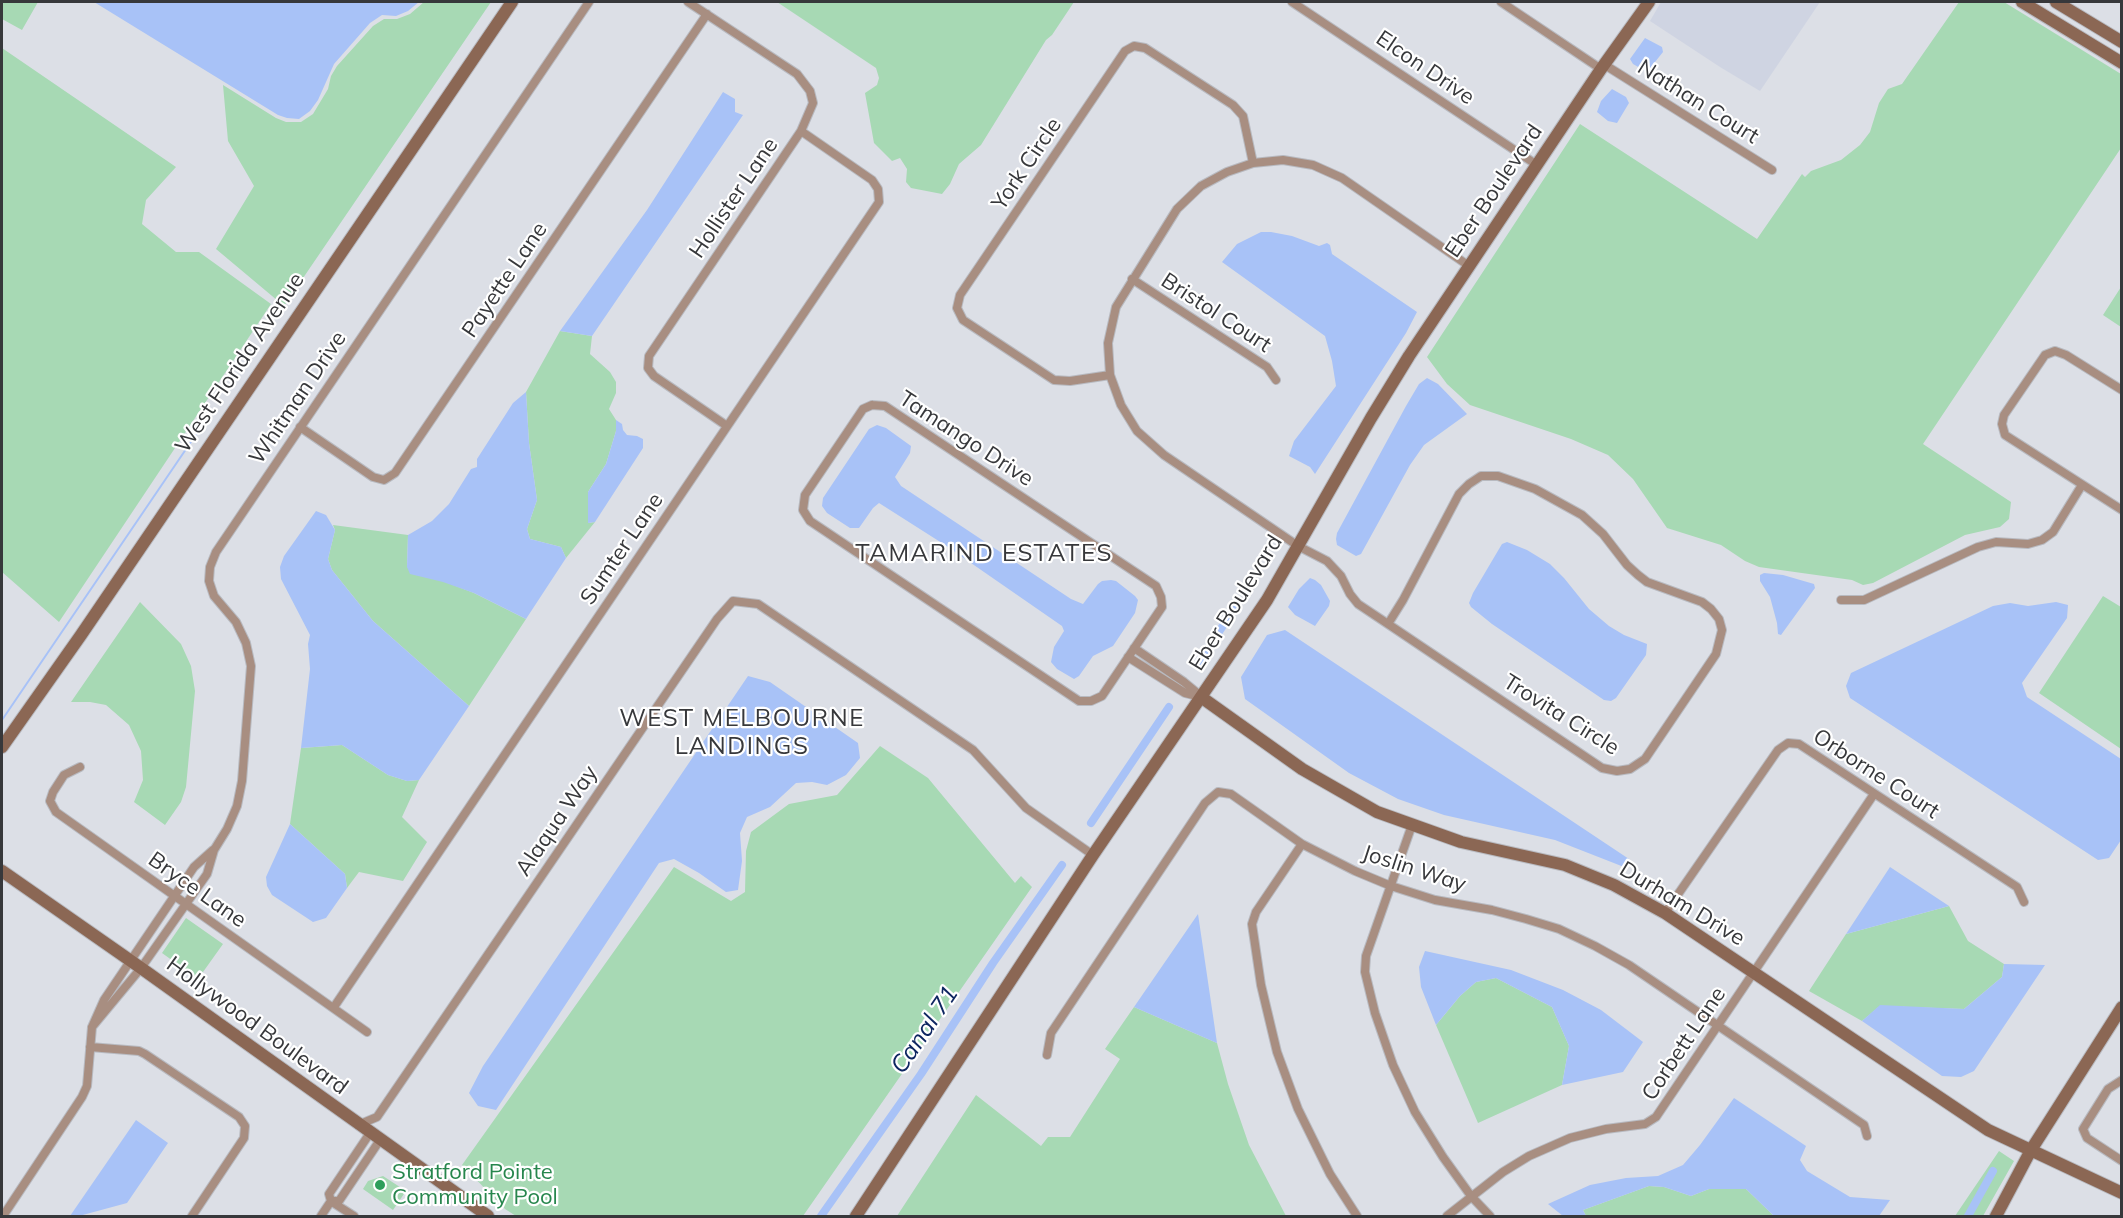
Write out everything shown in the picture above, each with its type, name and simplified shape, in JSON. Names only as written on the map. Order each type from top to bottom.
[{"type":"street","name":"West Florida Avenue","points":[[2,747],[81,635],[512,2]]},
{"type":"street","name":"Whitman Drive","points":[[92,1027],[141,968],[207,874],[214,850],[237,806],[242,780],[251,666],[246,643],[236,622],[214,596],[209,581],[210,567],[216,552],[589,2]]},
{"type":"street","name":"Hollister Lane","points":[[688,2],[797,74],[810,91],[813,103],[801,131],[649,356],[648,368],[654,376],[727,426]]},
{"type":"street","name":"Elcon Drive","points":[[1292,2],[1537,165]]},
{"type":"street","points":[[1501,2],[1603,67]]},
{"type":"street","points":[[2022,2],[2121,63]]},
{"type":"street","points":[[2056,2],[2121,42]]},
{"type":"street","name":"Eber Boulevard","points":[[856,1216],[1093,855],[1267,600],[1381,400],[1603,67],[1648,4]]},
{"type":"street","name":"Payette Lane","points":[[300,427],[373,477],[384,480],[395,473],[707,14]]},
{"type":"street","name":"York Circle","points":[[1110,375],[1070,381],[1054,380],[963,320],[957,308],[960,295],[1125,51],[1134,46],[1145,48],[1233,105],[1243,116],[1253,162]]},
{"type":"street","name":"Nathan Court","points":[[1603,67],[1772,170]]},
{"type":"street","name":"Sumter Lane","points":[[334,1007],[879,202],[878,189],[872,180],[801,131]]},
{"type":"street","name":"Trovita Circle","points":[[1388,624],[1459,494],[1481,476],[1498,476],[1535,489],[1582,515],[1603,534],[1627,565],[1638,575],[1647,582],[1702,602],[1719,619],[1722,630],[1716,654],[1645,759],[1630,769],[1617,771],[1602,768],[1358,604],[1341,576],[1327,561],[1298,546],[1164,455],[1137,430],[1121,405],[1110,375],[1108,343],[1116,307],[1177,209],[1201,186],[1227,172],[1253,162],[1282,160],[1313,165],[1342,178],[1469,266]]},
{"type":"street","name":"Bristol Court","points":[[1132,279],[1267,367],[1276,380]]},
{"type":"street","points":[[2121,390],[2066,355],[2055,351],[2045,355],[2004,415],[2002,424],[2005,435],[2121,510]]},
{"type":"street","name":"Tamango Drive","points":[[872,405],[885,406],[1155,586],[1161,597],[1162,607],[1128,657],[1102,696],[1091,701],[1079,701],[810,520],[803,510],[805,495],[863,409],[872,405]]},
{"type":"street","points":[[1840,600],[1864,600],[1978,547],[1995,542],[2028,544],[2042,540],[2053,532],[2082,485]]},
{"type":"street","name":"Alaqua Way","points":[[358,1125],[377,1116],[717,619],[733,601],[758,604],[973,750],[1026,808],[1093,855]]},
{"type":"street","points":[[1134,648],[1184,682],[1201,697]]},
{"type":"street","points":[[1128,657],[1185,693],[1201,697]]},
{"type":"street","name":"Durham Drive","points":[[1201,697],[1312,775],[1377,812],[1461,842],[1565,865],[1614,885],[1665,914],[1988,1130],[2121,1193]]},
{"type":"street","name":"Orborne Court","points":[[1665,914],[1778,750],[1788,743],[1798,744],[2017,887],[2024,902]]},
{"type":"street","name":"Bryce Lane","points":[[80,767],[64,775],[53,792],[50,801],[56,812],[367,1032]]},
{"type":"street","name":"Joslin Way","points":[[1047,1055],[1051,1033],[1204,803],[1218,792],[1231,794],[1302,843],[1355,871],[1391,886],[1435,900],[1492,910],[1558,929],[1595,946],[1629,965],[1864,1125],[1867,1136]]},
{"type":"street","name":"Corbett Lane","points":[[1447,1216],[1503,1172],[1529,1156],[1570,1138],[1606,1129],[1645,1125],[1656,1117],[1874,794]]},
{"type":"street","points":[[1412,825],[1366,956],[1365,972],[1375,1013],[1393,1065],[1415,1112],[1471,1196],[1490,1216]]},
{"type":"street","points":[[1302,843],[1256,912],[1252,924],[1261,985],[1277,1052],[1298,1109],[1330,1174],[1357,1216]]},
{"type":"street","name":"Whitman Drive","points":[[3,1216],[82,1097],[87,1086],[92,1027],[104,1000],[194,867],[214,850]]},
{"type":"street","name":"Hollywood Boulevard","points":[[2,871],[488,1216]]},
{"type":"street","points":[[1996,1216],[2031,1150],[2121,1007]]},
{"type":"street","points":[[90,1047],[145,1053],[239,1117],[245,1126],[243,1138],[192,1216]]},
{"type":"street","points":[[2120,1084],[2108,1089],[2083,1129],[2087,1138],[2121,1161]]},
{"type":"street","points":[[354,1216],[331,1202],[329,1194],[375,1136]]},
{"type":"street","points":[[321,1216],[331,1202]]},
{"type":"shaded area","points":[[1661,2],[1820,2],[1760,91],[1650,21]]},
{"type":"green space","points":[[2,2],[38,2],[22,30],[2,19]]},
{"type":"green space","points":[[424,2],[491,2],[284,306],[216,249],[254,186],[228,141],[223,85],[276,118],[286,122],[301,122],[313,114],[328,89],[331,76],[337,66],[373,26],[384,19],[397,19],[410,14]]},
{"type":"green space","points":[[777,2],[1074,2],[1052,35],[1046,40],[981,145],[959,164],[950,184],[942,194],[911,188],[906,182],[907,169],[900,158],[892,161],[874,143],[865,93],[877,85],[879,78],[876,68]]},
{"type":"green space","points":[[1959,2],[2004,2],[2121,74],[2121,148],[1923,444],[2011,502],[2009,519],[2000,527],[1965,535],[1873,583],[1863,585],[1852,580],[1759,567],[1745,561],[1721,545],[1667,528],[1633,479],[1608,455],[1571,439],[1470,405],[1447,384],[1427,357],[1580,124],[1757,239],[1802,174],[1805,177],[1811,171],[1841,160],[1860,145],[1870,132],[1879,103],[1888,89],[1902,84]]},
{"type":"green space","points":[[2,48],[176,167],[146,200],[142,224],[176,252],[199,252],[271,304],[59,622],[2,572]]},
{"type":"green space","points":[[2121,287],[2121,327],[2103,315]]},
{"type":"green space","points":[[560,331],[592,336],[590,354],[610,372],[616,382],[616,393],[609,409],[616,420],[616,431],[606,464],[588,492],[588,523],[595,522],[566,558],[561,547],[530,539],[527,529],[537,500],[529,443],[526,392]]},
{"type":"green space","points":[[333,525],[408,535],[407,567],[474,593],[526,619],[469,706],[373,621],[332,570],[328,559],[335,530]]},
{"type":"green space","points":[[2103,596],[2121,607],[2121,749],[2039,693]]},
{"type":"green space","points":[[140,602],[181,644],[191,666],[195,691],[186,787],[181,802],[165,825],[134,802],[143,780],[141,751],[129,725],[106,705],[71,702]]},
{"type":"green space","points":[[342,745],[388,775],[407,781],[419,780],[402,817],[427,842],[403,881],[359,872],[347,888],[345,874],[290,824],[301,748]]},
{"type":"green space","points":[[880,746],[928,778],[1015,883],[1021,876],[1032,887],[803,1216],[516,1216],[505,1209],[462,1165],[674,867],[731,901],[745,892],[746,851],[751,832],[789,804],[837,795]]},
{"type":"green space","points":[[1949,906],[1968,941],[2004,964],[2002,977],[1964,1009],[1880,1006],[1862,1021],[1809,991],[1846,934]]},
{"type":"green space","points":[[186,918],[223,944],[198,979],[162,953]]},
{"type":"green space","points":[[1496,978],[1552,1007],[1569,1046],[1562,1085],[1478,1123],[1436,1025],[1460,996],[1476,982]]},
{"type":"green space","points":[[1134,1007],[1217,1043],[1249,1145],[1286,1216],[897,1216],[976,1095],[1041,1146],[1048,1137],[1070,1137],[1120,1059],[1105,1049]]},
{"type":"green space","points":[[1999,1151],[2014,1161],[1983,1216],[1955,1216]]},
{"type":"green space","points":[[383,1176],[406,1191],[393,1210],[363,1189],[368,1181]]},
{"type":"green space","points":[[1649,1186],[1664,1187],[1691,1196],[1709,1189],[1746,1189],[1774,1216],[1586,1216],[1583,1210]]},
{"type":"water","points":[[94,2],[419,2],[408,11],[396,16],[382,15],[370,23],[334,64],[318,100],[310,111],[299,119],[278,115]]},
{"type":"water","points":[[1645,38],[1662,47],[1663,52],[1647,72],[1633,64],[1630,59]]},
{"type":"water","points":[[1612,89],[1626,97],[1629,103],[1617,123],[1608,121],[1597,112],[1601,101]]},
{"type":"water","points":[[723,92],[735,99],[735,112],[743,115],[592,336],[560,331],[647,210]]},
{"type":"water","points":[[1261,232],[1292,236],[1319,246],[1327,243],[1330,245],[1332,254],[1417,312],[1406,333],[1315,474],[1310,467],[1289,456],[1294,441],[1336,386],[1325,336],[1222,262],[1237,244]]},
{"type":"water","points":[[1427,378],[1438,384],[1467,414],[1424,445],[1410,465],[1361,554],[1356,556],[1337,545],[1337,533],[1406,406],[1419,384]]},
{"type":"water","points":[[526,392],[529,443],[537,500],[527,529],[530,539],[561,547],[566,558],[526,619],[474,593],[410,574],[407,567],[408,535],[432,521],[449,504],[471,469],[477,467],[477,459],[513,403]]},
{"type":"water","points":[[616,420],[622,424],[627,435],[643,439],[643,448],[595,522],[588,523],[588,492],[606,464],[616,431]]},
{"type":"water","points":[[877,425],[886,428],[911,446],[910,453],[895,477],[901,486],[1071,599],[1083,604],[1098,584],[1111,580],[1116,581],[1135,596],[1138,600],[1135,613],[1113,646],[1093,656],[1079,676],[1074,679],[1057,669],[1051,662],[1054,647],[1064,631],[1062,626],[945,545],[879,503],[859,528],[850,528],[827,513],[822,506],[823,498],[869,429]]},
{"type":"water","points":[[316,511],[326,515],[335,530],[328,559],[332,570],[373,621],[469,706],[419,780],[407,781],[388,775],[342,745],[301,748],[310,669],[308,644],[310,635],[281,579],[280,567],[284,556]]},
{"type":"water","points":[[1507,542],[1527,550],[1550,564],[1589,609],[1609,626],[1647,644],[1646,655],[1616,698],[1611,701],[1604,700],[1492,624],[1471,607],[1469,603],[1473,593],[1502,544]]},
{"type":"water","points":[[1764,573],[1783,575],[1814,584],[1815,588],[1781,635],[1778,634],[1770,597],[1760,581],[1760,575]]},
{"type":"water","points":[[1310,578],[1321,585],[1330,601],[1315,626],[1295,615],[1288,607],[1299,589]]},
{"type":"water","points":[[2056,602],[2068,605],[2067,618],[2022,683],[2027,697],[2121,759],[2121,840],[2109,858],[2098,860],[1850,698],[1846,686],[1851,673],[1993,606],[2010,603],[2028,606]]},
{"type":"water","points":[[1285,630],[1629,859],[1624,867],[1555,840],[1444,815],[1398,799],[1349,773],[1245,699],[1241,677],[1267,635]]},
{"type":"water","points":[[748,676],[770,682],[858,743],[860,758],[846,775],[827,785],[812,782],[796,783],[770,807],[747,817],[740,833],[742,861],[738,890],[726,892],[674,859],[659,863],[496,1110],[478,1106],[469,1093],[483,1066]]},
{"type":"water","points":[[290,824],[345,874],[347,888],[326,918],[313,922],[272,895],[267,886],[266,877]]},
{"type":"water","points":[[1890,867],[1949,906],[1846,934]]},
{"type":"water","points":[[1198,914],[1217,1043],[1134,1007]]},
{"type":"water","points":[[1425,951],[1511,970],[1563,990],[1601,1010],[1643,1042],[1623,1072],[1562,1085],[1569,1046],[1552,1007],[1496,978],[1476,982],[1460,996],[1436,1025],[1421,987],[1419,967]]},
{"type":"water","points":[[2004,964],[2045,965],[1974,1071],[1961,1077],[1942,1076],[1862,1021],[1880,1005],[1964,1009],[2002,977]]},
{"type":"water","points":[[1734,1098],[1806,1146],[1800,1160],[1807,1171],[1850,1197],[1890,1200],[1879,1216],[1774,1216],[1746,1189],[1709,1189],[1691,1196],[1664,1187],[1649,1186],[1583,1210],[1586,1216],[1563,1216],[1548,1204],[1590,1185],[1626,1178],[1658,1176],[1683,1165]]},
{"type":"water","points":[[136,1120],[168,1143],[127,1203],[79,1216],[70,1216]]},
{"type":"waterway","points":[[2,720],[199,430]]},
{"type":"waterway","name":"Canal 71","points":[[1197,665],[1236,606]]},
{"type":"waterway","name":"Canal 71","points":[[1091,823],[1169,707]]},
{"type":"waterway","name":"Canal 71","points":[[821,1216],[921,1074],[993,963],[1062,865]]},
{"type":"waterway","points":[[1968,1216],[1993,1171]]},
{"type":"place","name":"Stratford Pointe Community Pool","points":[[380,1185]]},
{"type":"district","name":"TAMARIND ESTATES","points":[[984,554]]},
{"type":"district","name":"WEST MELBOURNE LANDINGS","points":[[742,733]]}]
